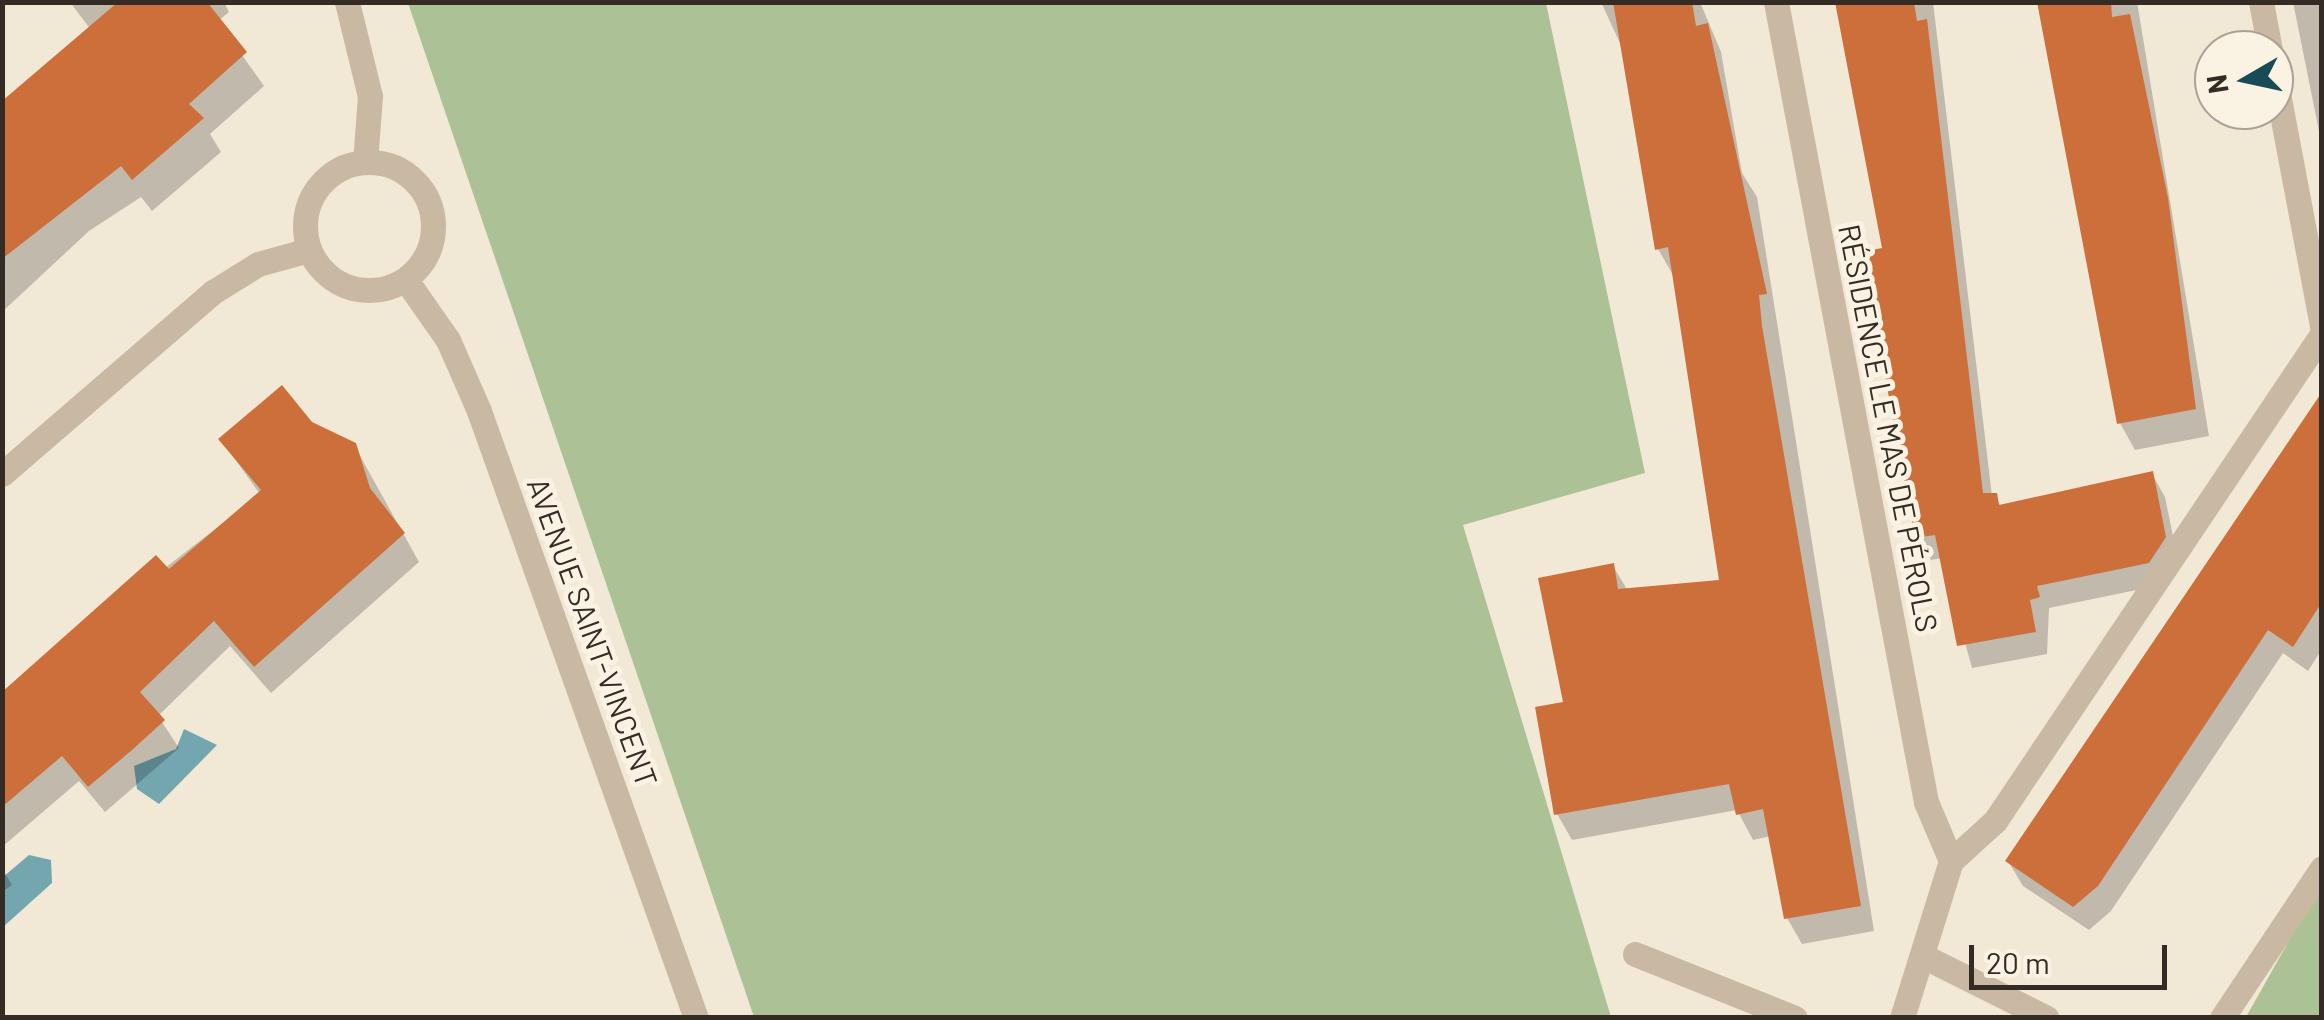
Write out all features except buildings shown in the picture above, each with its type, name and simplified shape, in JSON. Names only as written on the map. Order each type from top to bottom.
[{"type":"street","points":[[346,2],[370,96],[365,162]]},
{"type":"street","name":"RÉSIDENCE LE MAS DE PÉROLS","points":[[1776,2],[1926,802],[1951,861]]},
{"type":"street","points":[[2261,2],[2266,30]]},
{"type":"street","points":[[2285,130],[2322,326]]},
{"type":"street","points":[[365,162],[406,172],[431,205],[431,247],[406,280],[350,288],[308,250],[315,191],[365,162]]},
{"type":"street","points":[[2,474],[214,292],[258,264],[308,250]]},
{"type":"street","name":"AVENUE SAINT-VINCENT","points":[[406,280],[448,340],[479,411],[696,1018]]},
{"type":"street","points":[[1902,1018],[1925,956],[1951,861],[1996,821],[2322,334]]},
{"type":"street","points":[[2222,1018],[2322,868]]},
{"type":"street","points":[[1635,954],[1795,1018]]},
{"type":"street","points":[[1925,956],[2048,1018]]},
{"type":"green space","points":[[408,3],[1546,3],[1645,473],[1463,525],[1611,1017],[754,1017]]},
{"type":"green space","points":[[2321,884],[2321,1017],[2246,1017]]},
{"type":"water","points":[[184,729],[217,745],[159,804],[137,789],[134,766],[176,749]]},
{"type":"water","points":[[29,855],[51,860],[52,883],[3,927],[3,877]]}]
